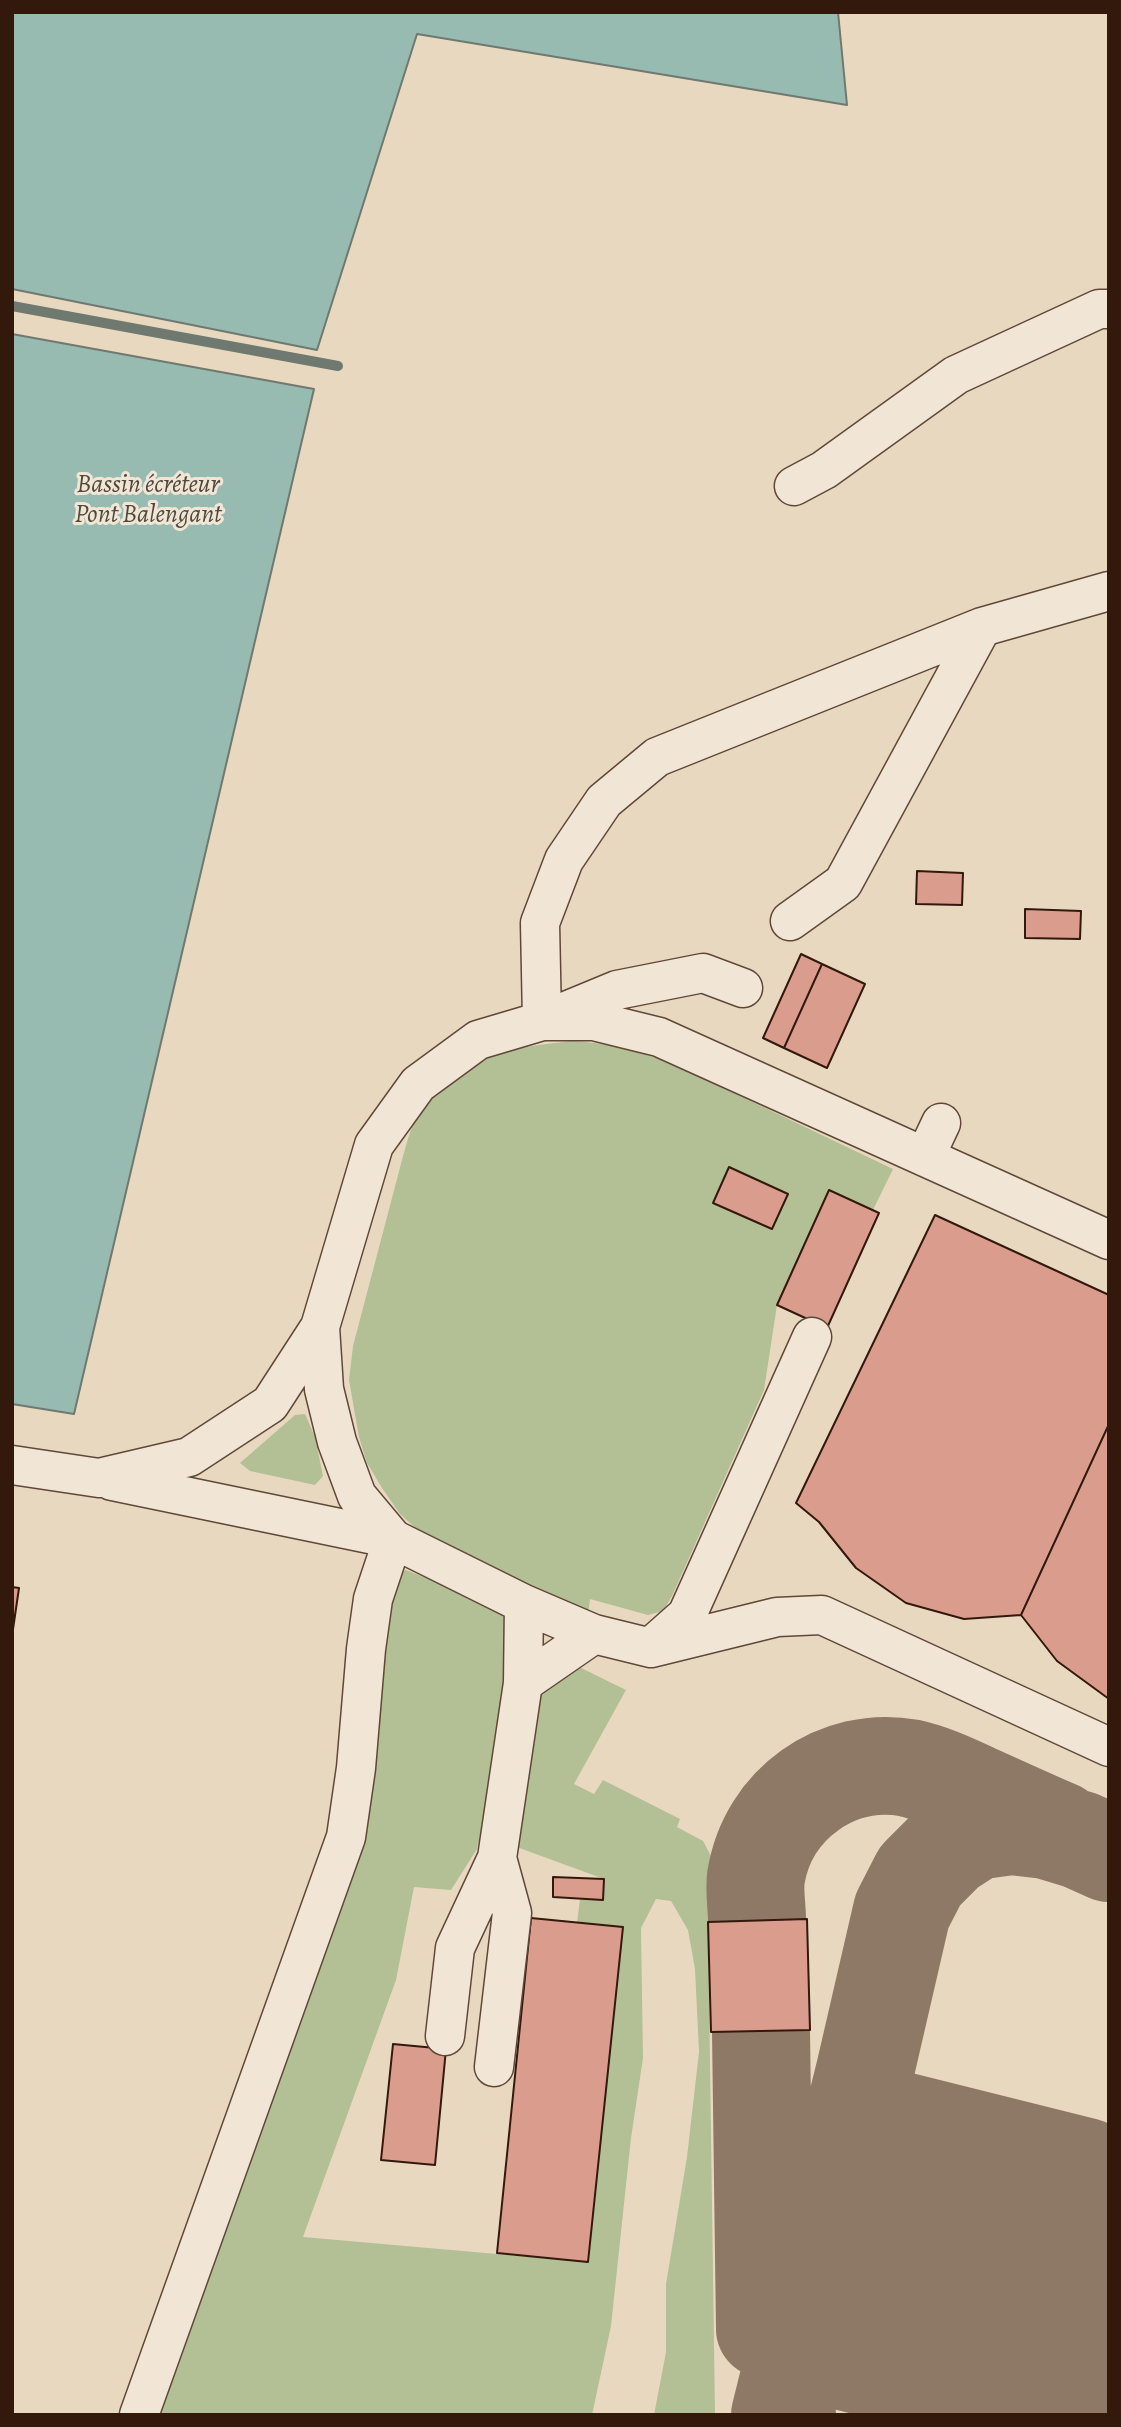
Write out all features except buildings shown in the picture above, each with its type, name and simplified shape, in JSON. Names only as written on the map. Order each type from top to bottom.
[{"type":"lane","points":[[794,486],[824,470],[956,375],[1099,309],[1109,309]]},
{"type":"lane","points":[[542,1021],[540,923],[564,860],[604,801],[657,757],[982,627],[1109,591]]},
{"type":"lane","points":[[790,921],[843,883],[982,627]]},
{"type":"lane","points":[[99,1478],[189,1457],[270,1404],[320,1327],[374,1145],[418,1084],[478,1040],[542,1021],[617,990],[703,973],[743,988]]},
{"type":"lane","points":[[542,1021],[594,1021],[659,1037],[1109,1240]]},
{"type":"lane","points":[[925,1157],[941,1123]]},
{"type":"lane","points":[[320,1327],[324,1389],[337,1442],[357,1496],[393,1539]]},
{"type":"lane","points":[[651,1648],[687,1615],[812,1336]]},
{"type":"lane","points":[[12,1465],[99,1478],[393,1539],[524,1604],[594,1634],[651,1648],[777,1618],[822,1615],[1109,1747]]},
{"type":"lane","points":[[139,2415],[346,1837],[356,1768],[373,1599],[393,1539]]},
{"type":"lane","points":[[445,2036],[455,1948],[497,1858],[523,1683],[524,1604]]},
{"type":"lane","points":[[523,1683],[594,1634]]},
{"type":"lane","points":[[494,2067],[512,1913],[497,1858]]},
{"type":"green space","points":[[570,1041],[621,1048],[671,1063],[893,1169],[873,1210],[828,1190],[777,1305],[764,1390],[672,1596],[663,1611],[648,1615],[590,1599],[588,1615],[423,1535],[400,1514],[367,1463],[359,1437],[349,1380],[353,1346],[402,1160],[412,1127],[421,1109],[450,1081],[485,1059],[516,1049]]},
{"type":"green space","points":[[305,1414],[315,1437],[323,1476],[315,1485],[250,1471],[240,1463],[295,1415]]},
{"type":"green space","points":[[406,1570],[499,1607],[512,1632],[496,1763],[477,1849],[451,1890],[414,1887],[396,1980],[303,2237],[588,2262],[623,1928],[577,1923],[580,1899],[604,1879],[514,1846],[540,1683],[569,1662],[626,1690],[574,1784],[594,1794],[603,1780],[680,1819],[677,1827],[703,1841],[718,1876],[720,1922],[708,1923],[715,2415],[654,2415],[666,2352],[666,2284],[687,2157],[699,2052],[695,1969],[688,1930],[671,1901],[656,1899],[641,1928],[643,2058],[631,2138],[611,2326],[592,2415],[154,2415],[352,1861],[379,1617],[396,1575]]},
{"type":"water","points":[[12,12],[838,12],[847,105],[417,34],[317,350],[12,289]]},
{"type":"water","name":"Bassin écréteur Pont Balengant","points":[[12,334],[314,389],[74,1414],[12,1404]]},
{"type":"waterway","points":[[12,306],[338,366]]},
{"type":"taxiway","points":[[757,1920],[756,1877],[763,1851],[775,1827],[791,1807],[810,1790],[856,1769],[882,1766],[909,1768],[926,1773],[1058,1830]]},
{"type":"taxiway","points":[[780,2415],[902,1911],[920,1876],[947,1849],[975,1831],[1012,1826],[1047,1830],[1080,1840],[1109,1853]]},
{"type":"taxiway","points":[[761,2031],[765,2329]]},
{"type":"taxiway","points":[[857,2188],[845,2173],[843,2165],[846,2148],[860,2125],[869,2120],[883,2118],[1086,2167],[1097,2174],[1109,2192]]},
{"type":"taxiway","points":[[835,2266],[827,2259],[825,2252],[827,2226],[841,2204],[857,2197],[874,2198],[1066,2247],[1088,2270],[1092,2294],[1087,2306],[1078,2316],[1048,2327]]},
{"type":"taxiway","points":[[808,2333],[806,2309],[810,2299],[823,2285],[844,2278],[856,2278],[1048,2327],[1062,2338],[1070,2350],[1072,2375],[1056,2396],[1026,2407]]},
{"type":"taxiway","points":[[787,2415],[787,2391],[795,2372],[811,2361],[822,2359],[835,2359],[1026,2407],[1038,2415]]}]
